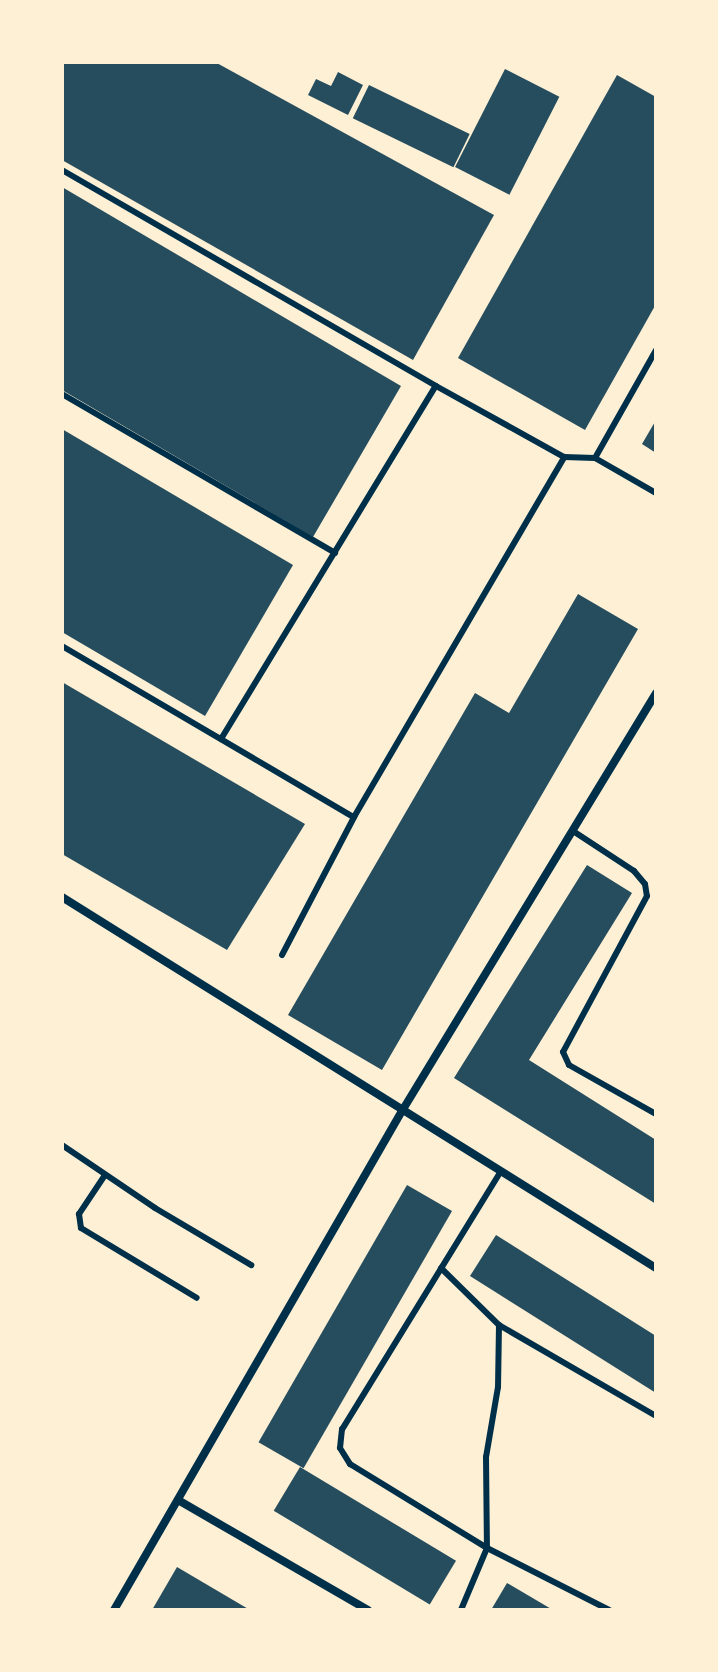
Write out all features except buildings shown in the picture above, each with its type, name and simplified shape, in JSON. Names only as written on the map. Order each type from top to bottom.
[{"type":"street","points":[[114,1610],[402,1111],[656,693]]},
{"type":"street","points":[[62,897],[656,1268]]},
{"type":"street","points":[[178,1500],[368,1610]]},
{"type":"lane","points":[[62,170],[564,457],[595,458],[656,493]]},
{"type":"lane","points":[[595,458],[656,350]]},
{"type":"lane","points":[[221,739],[436,386]]},
{"type":"lane","points":[[62,394],[335,553]]},
{"type":"lane","points":[[282,955],[354,817],[564,457]]},
{"type":"lane","points":[[62,646],[354,817]]},
{"type":"lane","points":[[573,831],[634,871],[645,884],[647,896],[563,1052],[569,1065],[656,1114]]},
{"type":"lane","points":[[62,1145],[251,1265]]},
{"type":"lane","points":[[501,1171],[342,1429],[340,1448],[350,1464],[487,1548],[609,1610]]},
{"type":"lane","points":[[105,1175],[79,1214],[81,1228],[197,1298]]},
{"type":"lane","points":[[441,1268],[499,1325],[656,1416]]},
{"type":"lane","points":[[461,1610],[487,1548],[486,1457],[498,1387],[499,1325]]}]
